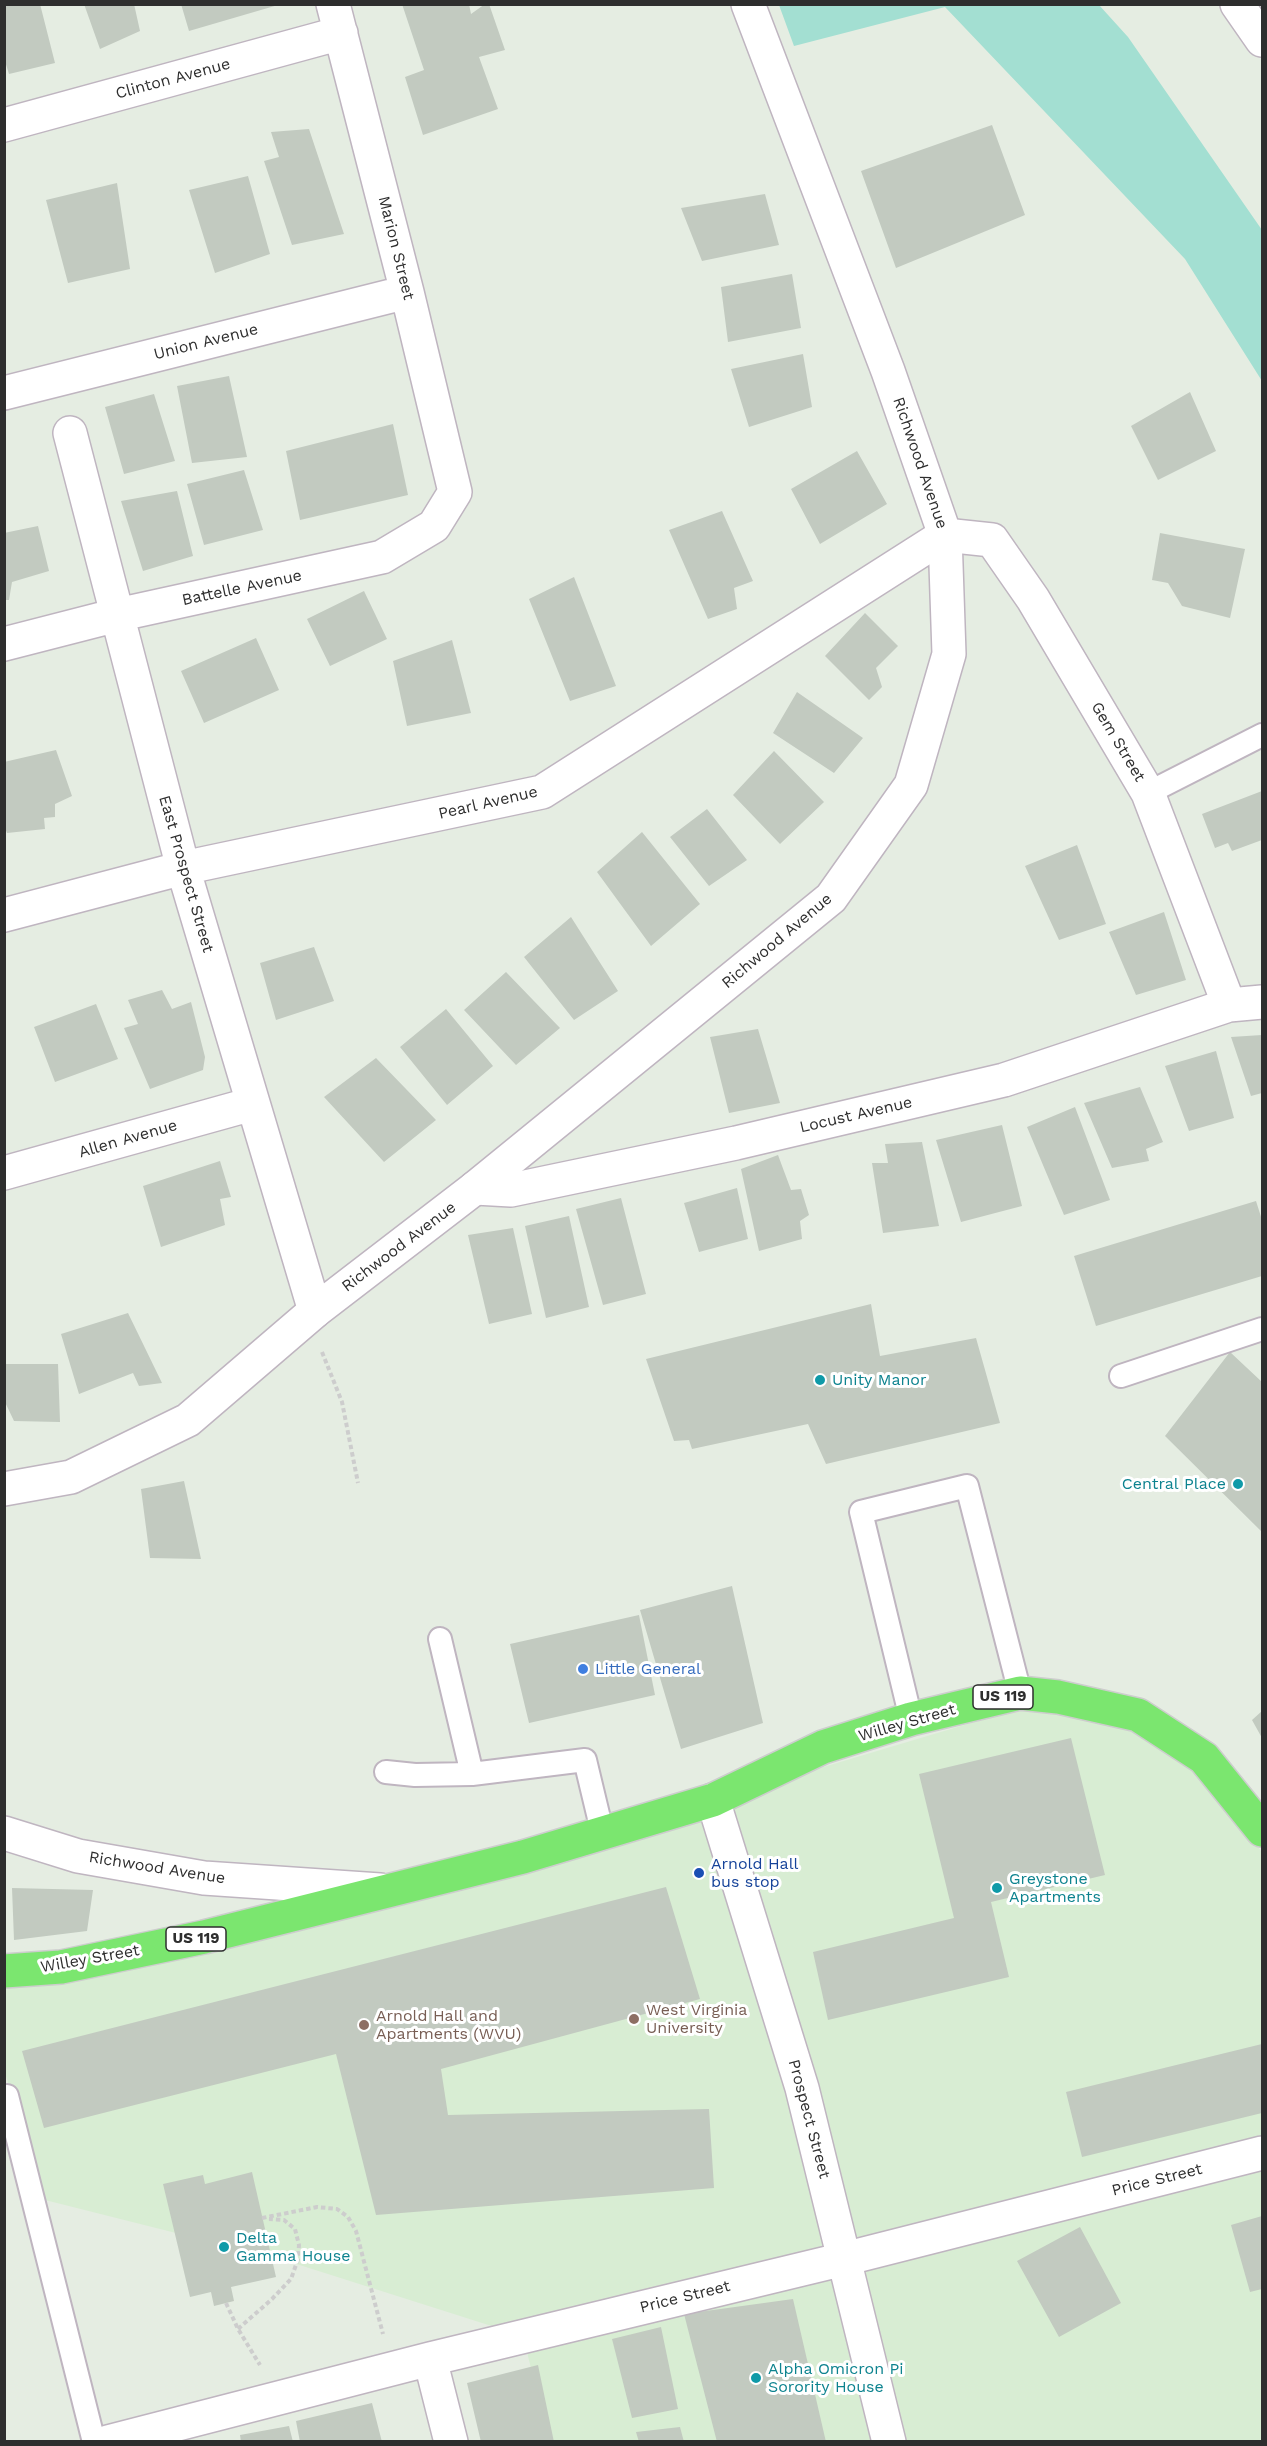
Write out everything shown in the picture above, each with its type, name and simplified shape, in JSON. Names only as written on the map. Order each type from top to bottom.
[{"type":"main road","name":"Willey Street","points":[[4,1971],[61,1967],[204,1937],[523,1857],[603,1835],[713,1800],[823,1747],[911,1719],[1020,1693],[1058,1697],[1138,1715],[1204,1758],[1263,1830]]},
{"type":"street","name":"Richwood Avenue","points":[[4,1490],[71,1477],[188,1420],[315,1311],[475,1188],[831,898],[911,785],[949,654],[945,535],[888,371],[748,4]]},
{"type":"street","points":[[1237,4],[1263,40]]},
{"type":"street","name":"Clinton Avenue","points":[[4,125],[337,19]]},
{"type":"street","name":"Marion Street","points":[[337,19],[407,292],[455,492]]},
{"type":"street","name":"Union Avenue","points":[[4,393],[407,292]]},
{"type":"street","name":"East Prospect Street","points":[[70,433],[183,868],[315,1311]]},
{"type":"street","name":"Battelle Avenue","points":[[4,644],[117,615],[382,557],[434,526],[455,492]]},
{"type":"street","name":"Gem Street","points":[[945,535],[992,540],[1033,599],[1148,793],[1229,1005]]},
{"type":"street","name":"Pearl Avenue","points":[[4,915],[183,868],[542,792],[945,535]]},
{"type":"street","name":"Locust Avenue","points":[[475,1188],[511,1190],[736,1143],[1004,1080],[1229,1005],[1263,1002]]},
{"type":"street","name":"Allen Avenue","points":[[4,1173],[252,1104]]},
{"type":"street","name":"Prospect Street","points":[[713,1800],[802,2088],[889,2442]]},
{"type":"street","name":"Richwood Avenue","points":[[4,1833],[78,1856],[204,1878],[385,1890]]},
{"type":"street","name":"Price Street","points":[[108,2442],[430,2359],[844,2259],[1263,2153]]},
{"type":"street","points":[[430,2359],[451,2442]]},
{"type":"lane","points":[[1148,793],[1263,735]]},
{"type":"lane","points":[[1121,1376],[1263,1329]]},
{"type":"lane","points":[[911,1719],[861,1512],[967,1486],[1020,1693]]},
{"type":"lane","points":[[440,1639],[472,1774]]},
{"type":"lane","points":[[386,1773],[472,1774],[585,1760],[603,1835]]},
{"type":"lane","points":[[7,2096],[94,2442]]},
{"type":"path","points":[[318,1343],[342,1402],[358,1483]]},
{"type":"path","points":[[238,2329],[291,2279],[298,2259],[299,2245],[295,2229],[284,2220],[262,2218],[317,2207],[337,2209],[348,2217],[356,2231],[383,2335]]},
{"type":"path","points":[[226,2303],[238,2329],[266,2374]]},
{"type":"shaded area","points":[[779,5],[1099,5],[1128,37],[1262,230],[1262,381],[1185,259],[945,7],[794,46]]},
{"type":"shaded area","name":"West Virginia University","points":[[1058,1697],[1204,1758],[1262,1853],[1262,2441],[549,2441],[523,2336],[287,2261],[45,2200],[5,2073],[4,1966],[713,1800]]},
{"type":"building","points":[[4,4],[40,4],[55,63],[9,74],[4,58]]},
{"type":"building","points":[[84,4],[134,4],[140,31],[100,49]]},
{"type":"building","points":[[181,4],[278,4],[278,5],[189,31]]},
{"type":"building","points":[[402,4],[469,4],[471,14],[485,4],[489,4],[505,50],[479,57],[498,109],[423,135],[405,77],[424,70]]},
{"type":"building","points":[[992,125],[1025,215],[896,268],[861,171]]},
{"type":"building","points":[[309,129],[344,234],[292,245],[264,161],[279,157],[271,132]]},
{"type":"building","points":[[248,176],[270,254],[215,273],[189,190]]},
{"type":"building","points":[[117,183],[130,269],[68,283],[46,200]]},
{"type":"building","points":[[765,194],[779,245],[702,261],[681,208]]},
{"type":"building","points":[[792,274],[801,328],[728,342],[721,287]]},
{"type":"building","points":[[803,354],[812,407],[749,427],[731,369]]},
{"type":"building","points":[[229,376],[247,457],[192,463],[177,386]]},
{"type":"building","points":[[1190,392],[1216,451],[1158,480],[1131,426]]},
{"type":"building","points":[[154,394],[175,461],[124,474],[105,407]]},
{"type":"building","points":[[393,424],[408,495],[300,520],[286,451]]},
{"type":"building","points":[[857,451],[887,504],[820,544],[791,489]]},
{"type":"building","points":[[244,470],[263,530],[204,545],[187,484]]},
{"type":"building","points":[[177,491],[193,556],[143,571],[121,501]]},
{"type":"building","points":[[722,511],[753,581],[734,588],[737,609],[708,619],[669,530]]},
{"type":"building","points":[[38,526],[49,571],[12,582],[9,600],[4,600],[4,533]]},
{"type":"building","points":[[1160,533],[1245,549],[1230,618],[1182,606],[1168,583],[1152,580]]},
{"type":"building","points":[[574,577],[616,686],[570,701],[529,599]]},
{"type":"building","points":[[364,591],[387,639],[330,666],[307,619]]},
{"type":"building","points":[[865,613],[898,646],[876,668],[882,687],[869,700],[825,656]]},
{"type":"building","points":[[256,638],[279,690],[204,723],[181,671]]},
{"type":"building","points":[[452,640],[471,713],[407,726],[393,661]]},
{"type":"building","points":[[797,692],[863,738],[834,773],[773,733]]},
{"type":"building","points":[[56,750],[72,796],[55,804],[55,817],[44,818],[45,829],[7,833],[4,826],[4,762]]},
{"type":"building","points":[[774,751],[824,802],[780,844],[733,795]]},
{"type":"building","points":[[1262,791],[1262,840],[1232,851],[1228,843],[1215,848],[1202,814]]},
{"type":"building","points":[[707,809],[747,860],[709,886],[670,837]]},
{"type":"building","points":[[642,832],[700,904],[651,946],[597,872]]},
{"type":"building","points":[[1077,845],[1106,924],[1059,940],[1025,866]]},
{"type":"building","points":[[1164,912],[1186,980],[1136,995],[1109,932]]},
{"type":"building","points":[[571,917],[618,991],[574,1020],[524,957]]},
{"type":"building","points":[[314,947],[334,1001],[276,1020],[260,963]]},
{"type":"building","points":[[506,972],[560,1028],[516,1065],[464,1010]]},
{"type":"building","points":[[162,990],[172,1009],[191,1002],[205,1057],[203,1070],[150,1089],[124,1028],[138,1024],[128,1000]]},
{"type":"building","points":[[96,1004],[118,1059],[55,1082],[34,1027]]},
{"type":"building","points":[[446,1009],[493,1066],[447,1105],[400,1047]]},
{"type":"building","points":[[758,1029],[780,1103],[729,1113],[710,1037]]},
{"type":"building","points":[[1262,1035],[1262,1093],[1251,1096],[1231,1037]]},
{"type":"building","points":[[1216,1051],[1234,1118],[1189,1131],[1165,1066]]},
{"type":"building","points":[[376,1058],[436,1120],[384,1162],[324,1097]]},
{"type":"building","points":[[1140,1087],[1163,1142],[1146,1149],[1149,1161],[1112,1168],[1084,1103]]},
{"type":"building","points":[[1075,1107],[1110,1200],[1064,1215],[1027,1127]]},
{"type":"building","points":[[1002,1125],[1022,1206],[961,1222],[936,1140]]},
{"type":"building","points":[[922,1142],[939,1226],[883,1233],[872,1163],[888,1163],[885,1144]]},
{"type":"building","points":[[778,1155],[791,1190],[801,1189],[809,1215],[800,1221],[802,1239],[759,1251],[741,1169]]},
{"type":"building","points":[[220,1161],[231,1197],[220,1199],[225,1225],[161,1247],[143,1186]]},
{"type":"building","points":[[737,1188],[748,1239],[699,1252],[684,1203]]},
{"type":"building","points":[[621,1198],[646,1294],[603,1305],[576,1209]]},
{"type":"building","points":[[1256,1201],[1262,1220],[1262,1276],[1096,1326],[1074,1256]]},
{"type":"building","points":[[569,1216],[589,1307],[546,1318],[525,1226]]},
{"type":"building","points":[[513,1228],[532,1314],[489,1324],[468,1235]]},
{"type":"building","name":"Unity Manor","points":[[871,1304],[880,1356],[976,1338],[1000,1423],[826,1464],[808,1424],[692,1449],[689,1440],[674,1441],[646,1359]]},
{"type":"building","points":[[128,1313],[162,1383],[139,1386],[133,1373],[79,1394],[61,1334]]},
{"type":"building","name":"Central Place","points":[[1230,1352],[1262,1382],[1262,1532],[1165,1436]]},
{"type":"building","points":[[4,1364],[58,1364],[60,1422],[14,1421],[4,1400]]},
{"type":"building","points":[[184,1481],[201,1559],[150,1558],[141,1489]]},
{"type":"building","points":[[732,1586],[763,1723],[681,1749],[640,1610]]},
{"type":"building","name":"Little General","points":[[639,1615],[655,1695],[529,1723],[510,1644]]},
{"type":"building","points":[[1262,1711],[1262,1738],[1252,1720]]},
{"type":"building","name":"Greystone Apartments","points":[[1071,1738],[1105,1875],[991,1902],[1009,1977],[828,2020],[813,1952],[954,1918],[919,1774]]},
{"type":"building","name":"Arnold Hall and Apartments (WVU)","points":[[666,1887],[700,1999],[441,2069],[448,2115],[709,2109],[714,2188],[376,2215],[336,2054],[44,2128],[22,2051]]},
{"type":"building","points":[[12,1888],[93,1890],[87,1931],[14,1940]]},
{"type":"building","points":[[1262,2044],[1262,2113],[1082,2157],[1066,2092]]},
{"type":"building","name":"Delta Gamma House","points":[[252,2172],[276,2277],[231,2287],[234,2301],[214,2306],[211,2292],[190,2297],[163,2184],[203,2175],[205,2184]]},
{"type":"building","points":[[1262,2216],[1262,2289],[1250,2292],[1231,2225]]},
{"type":"building","points":[[1080,2227],[1121,2303],[1059,2337],[1017,2261]]},
{"type":"building","name":"Alpha Omicron Pi Sorority House","points":[[793,2299],[826,2442],[717,2442],[684,2314]]},
{"type":"building","points":[[661,2327],[678,2409],[632,2418],[612,2339]]},
{"type":"building","points":[[538,2365],[554,2442],[481,2442],[467,2383]]},
{"type":"building","points":[[372,2403],[382,2442],[300,2442],[296,2421]]},
{"type":"building","points":[[289,2426],[293,2442],[241,2442],[240,2435]]},
{"type":"building","points":[[680,2427],[684,2442],[639,2442],[636,2432]]},
{"type":"place","name":"Unity Manor","points":[[820,1380]]},
{"type":"place","name":"Central Place","points":[[1238,1484]]},
{"type":"place","name":"Little General","points":[[583,1669]]},
{"type":"place","name":"Arnold Hall bus stop","points":[[699,1873]]},
{"type":"place","name":"Greystone Apartments","points":[[997,1888]]},
{"type":"place","name":"West Virginia University","points":[[634,2019]]},
{"type":"place","name":"Arnold Hall and Apartments (WVU)","points":[[364,2025]]},
{"type":"place","name":"Delta Gamma House","points":[[224,2247]]},
{"type":"place","name":"Alpha Omicron Pi Sorority House","points":[[756,2378]]}]
